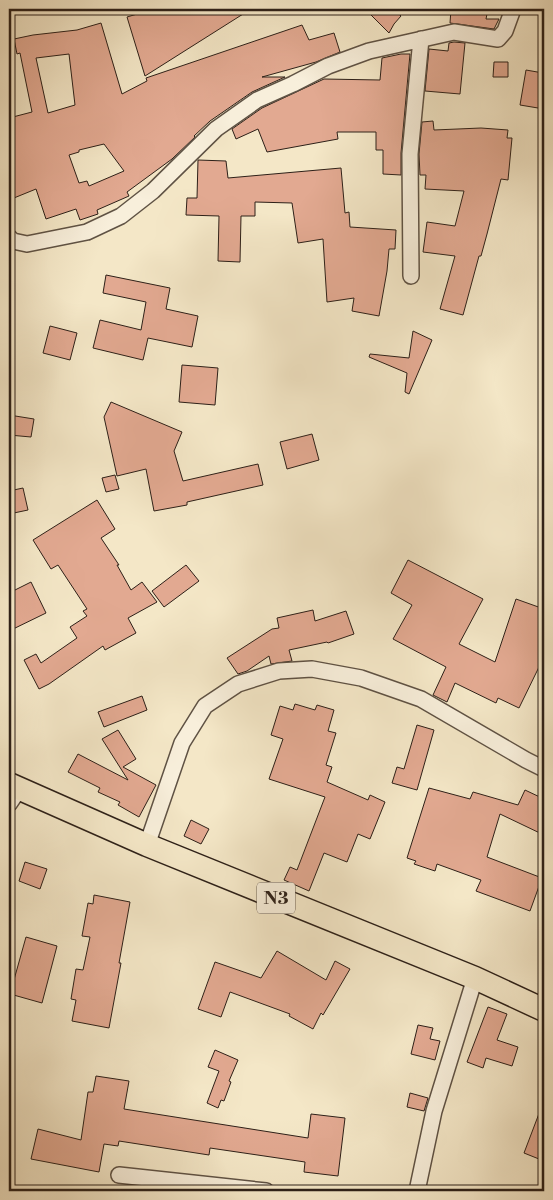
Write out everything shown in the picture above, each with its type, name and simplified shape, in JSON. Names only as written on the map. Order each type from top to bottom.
[{"type":"main road","name":"N3","points":[[12,792],[475,978],[544,1010]]},
{"type":"street","points":[[9,238],[12,241],[27,244],[87,232],[122,216],[153,191],[216,129],[257,100],[328,66],[369,52],[454,32],[498,39],[505,31],[514,9]]},
{"type":"street","points":[[411,276],[410,154],[421,39]]},
{"type":"street","points":[[147,845],[182,743],[205,706],[238,684],[280,671],[312,669],[361,678],[421,699],[544,769]]},
{"type":"street","points":[[417,1191],[434,1111],[475,978]]},
{"type":"street","points":[[119,1175],[266,1191]]},
{"type":"building","points":[[154,9],[251,9],[145,76],[127,17]]},
{"type":"building","points":[[365,9],[393,9],[401,16],[389,33]]},
{"type":"building","points":[[451,9],[488,9],[486,19],[499,19],[494,29],[450,23]]},
{"type":"building","points":[[101,23],[122,94],[147,81],[146,78],[302,25],[309,40],[334,33],[340,52],[316,62],[262,77],[285,77],[252,92],[210,121],[172,159],[127,192],[129,196],[97,210],[98,214],[80,220],[76,209],[46,219],[36,189],[9,200],[9,118],[32,112],[20,53],[17,54],[14,39],[77,30]],"holes":[[[69,54],[75,105],[48,113],[36,58]],[[104,144],[124,171],[89,186],[87,181],[79,183],[69,155],[79,152],[79,150]]]},
{"type":"building","points":[[449,43],[465,43],[460,94],[425,91],[429,49],[448,51]]},
{"type":"building","points":[[410,54],[401,153],[401,175],[383,174],[383,150],[376,150],[376,132],[337,132],[338,139],[267,152],[258,129],[236,139],[232,129],[262,108],[324,79],[380,80],[382,58]]},
{"type":"building","points":[[494,62],[508,62],[508,77],[493,77]]},
{"type":"building","points":[[526,70],[543,73],[541,83],[544,83],[544,109],[520,105]]},
{"type":"building","points":[[433,121],[434,130],[481,128],[508,130],[507,138],[512,138],[508,180],[501,179],[463,315],[440,309],[455,256],[423,252],[427,222],[455,226],[464,191],[425,189],[426,175],[420,175],[419,154],[422,122]]},
{"type":"building","points":[[198,160],[226,161],[228,178],[341,168],[345,213],[349,212],[350,227],[396,230],[395,249],[389,249],[379,316],[352,311],[354,298],[327,302],[323,239],[298,243],[292,203],[255,202],[255,216],[241,216],[240,262],[218,261],[219,216],[186,215],[187,198],[197,198]]},
{"type":"building","points":[[106,275],[170,288],[166,309],[198,316],[192,347],[148,338],[143,360],[93,348],[100,320],[141,330],[146,302],[103,293]]},
{"type":"building","points":[[50,326],[77,333],[70,360],[43,353]]},
{"type":"building","points":[[413,331],[432,340],[409,394],[405,392],[407,373],[369,357],[370,354],[409,358]]},
{"type":"building","points":[[182,365],[218,368],[215,405],[179,402]]},
{"type":"building","points":[[111,402],[182,432],[174,451],[183,481],[258,464],[263,485],[187,502],[187,505],[154,511],[146,469],[117,476],[104,417]]},
{"type":"building","points":[[9,415],[34,419],[31,437],[9,435]]},
{"type":"building","points":[[312,434],[319,460],[287,469],[280,442]]},
{"type":"building","points":[[115,475],[119,489],[106,492],[102,478]]},
{"type":"building","points":[[23,488],[28,510],[9,514],[9,491]]},
{"type":"building","points":[[97,500],[115,529],[101,538],[119,565],[117,565],[131,590],[142,582],[157,602],[128,618],[136,633],[105,650],[103,646],[39,689],[24,660],[36,654],[41,663],[77,638],[70,627],[87,616],[83,611],[87,609],[58,565],[51,569],[33,540]]},
{"type":"building","points":[[408,560],[483,599],[459,644],[495,662],[516,599],[544,609],[544,669],[539,667],[519,708],[498,698],[496,703],[455,683],[447,702],[433,695],[446,667],[393,639],[412,605],[391,593]]},
{"type":"building","points":[[186,565],[199,581],[164,607],[152,591]]},
{"type":"building","points":[[31,582],[46,613],[9,631],[9,593]]},
{"type":"building","points":[[313,610],[315,621],[346,611],[354,634],[328,643],[289,650],[292,661],[271,664],[269,656],[247,671],[238,674],[227,658],[272,629],[279,628],[277,618]]},
{"type":"building","points":[[142,696],[147,710],[104,727],[98,712]]},
{"type":"building","points":[[295,704],[315,710],[317,705],[334,710],[328,731],[336,733],[326,765],[332,767],[327,782],[368,800],[370,795],[385,802],[370,839],[358,834],[347,862],[324,853],[309,891],[284,880],[290,867],[297,870],[325,797],[269,779],[283,739],[271,735],[280,706],[293,710]]},
{"type":"building","points":[[417,725],[434,730],[417,790],[392,783],[397,767],[404,769]]},
{"type":"building","points":[[118,730],[136,759],[123,767],[156,785],[139,817],[118,805],[120,802],[98,792],[100,788],[68,772],[78,754],[128,780],[102,739]]},
{"type":"building","points":[[429,788],[470,799],[473,792],[518,805],[525,790],[544,799],[544,835],[500,814],[487,857],[542,878],[530,911],[476,891],[481,880],[437,864],[435,871],[414,864],[416,861],[407,858]]},
{"type":"building","points":[[191,820],[209,829],[201,844],[184,836]]},
{"type":"building","points":[[25,862],[47,869],[40,889],[19,881]]},
{"type":"building","points":[[94,895],[130,902],[109,1028],[72,1021],[76,1000],[71,999],[76,969],[83,970],[90,937],[82,936],[88,903],[93,904]]},
{"type":"building","points":[[26,937],[57,946],[42,1003],[10,994]]},
{"type":"building","points":[[277,951],[326,980],[335,961],[350,969],[323,1015],[321,1013],[313,1029],[289,1016],[290,1014],[230,992],[221,1017],[198,1009],[215,962],[261,978]]},
{"type":"building","points":[[488,1007],[507,1014],[497,1040],[518,1047],[512,1066],[486,1058],[483,1068],[467,1062]]},
{"type":"building","points":[[418,1025],[433,1028],[430,1039],[440,1041],[435,1060],[411,1054]]},
{"type":"building","points":[[215,1050],[238,1060],[229,1081],[231,1082],[224,1101],[221,1100],[218,1108],[207,1103],[219,1071],[208,1067]]},
{"type":"building","points":[[96,1076],[129,1081],[124,1109],[308,1138],[311,1114],[345,1118],[338,1176],[304,1172],[305,1162],[210,1148],[209,1155],[119,1141],[118,1146],[104,1144],[99,1172],[31,1159],[38,1129],[81,1140],[88,1092],[93,1092]]},
{"type":"building","points":[[410,1093],[428,1098],[424,1111],[407,1107]]},
{"type":"building","points":[[543,1103],[544,1145],[539,1159],[524,1153]]}]
